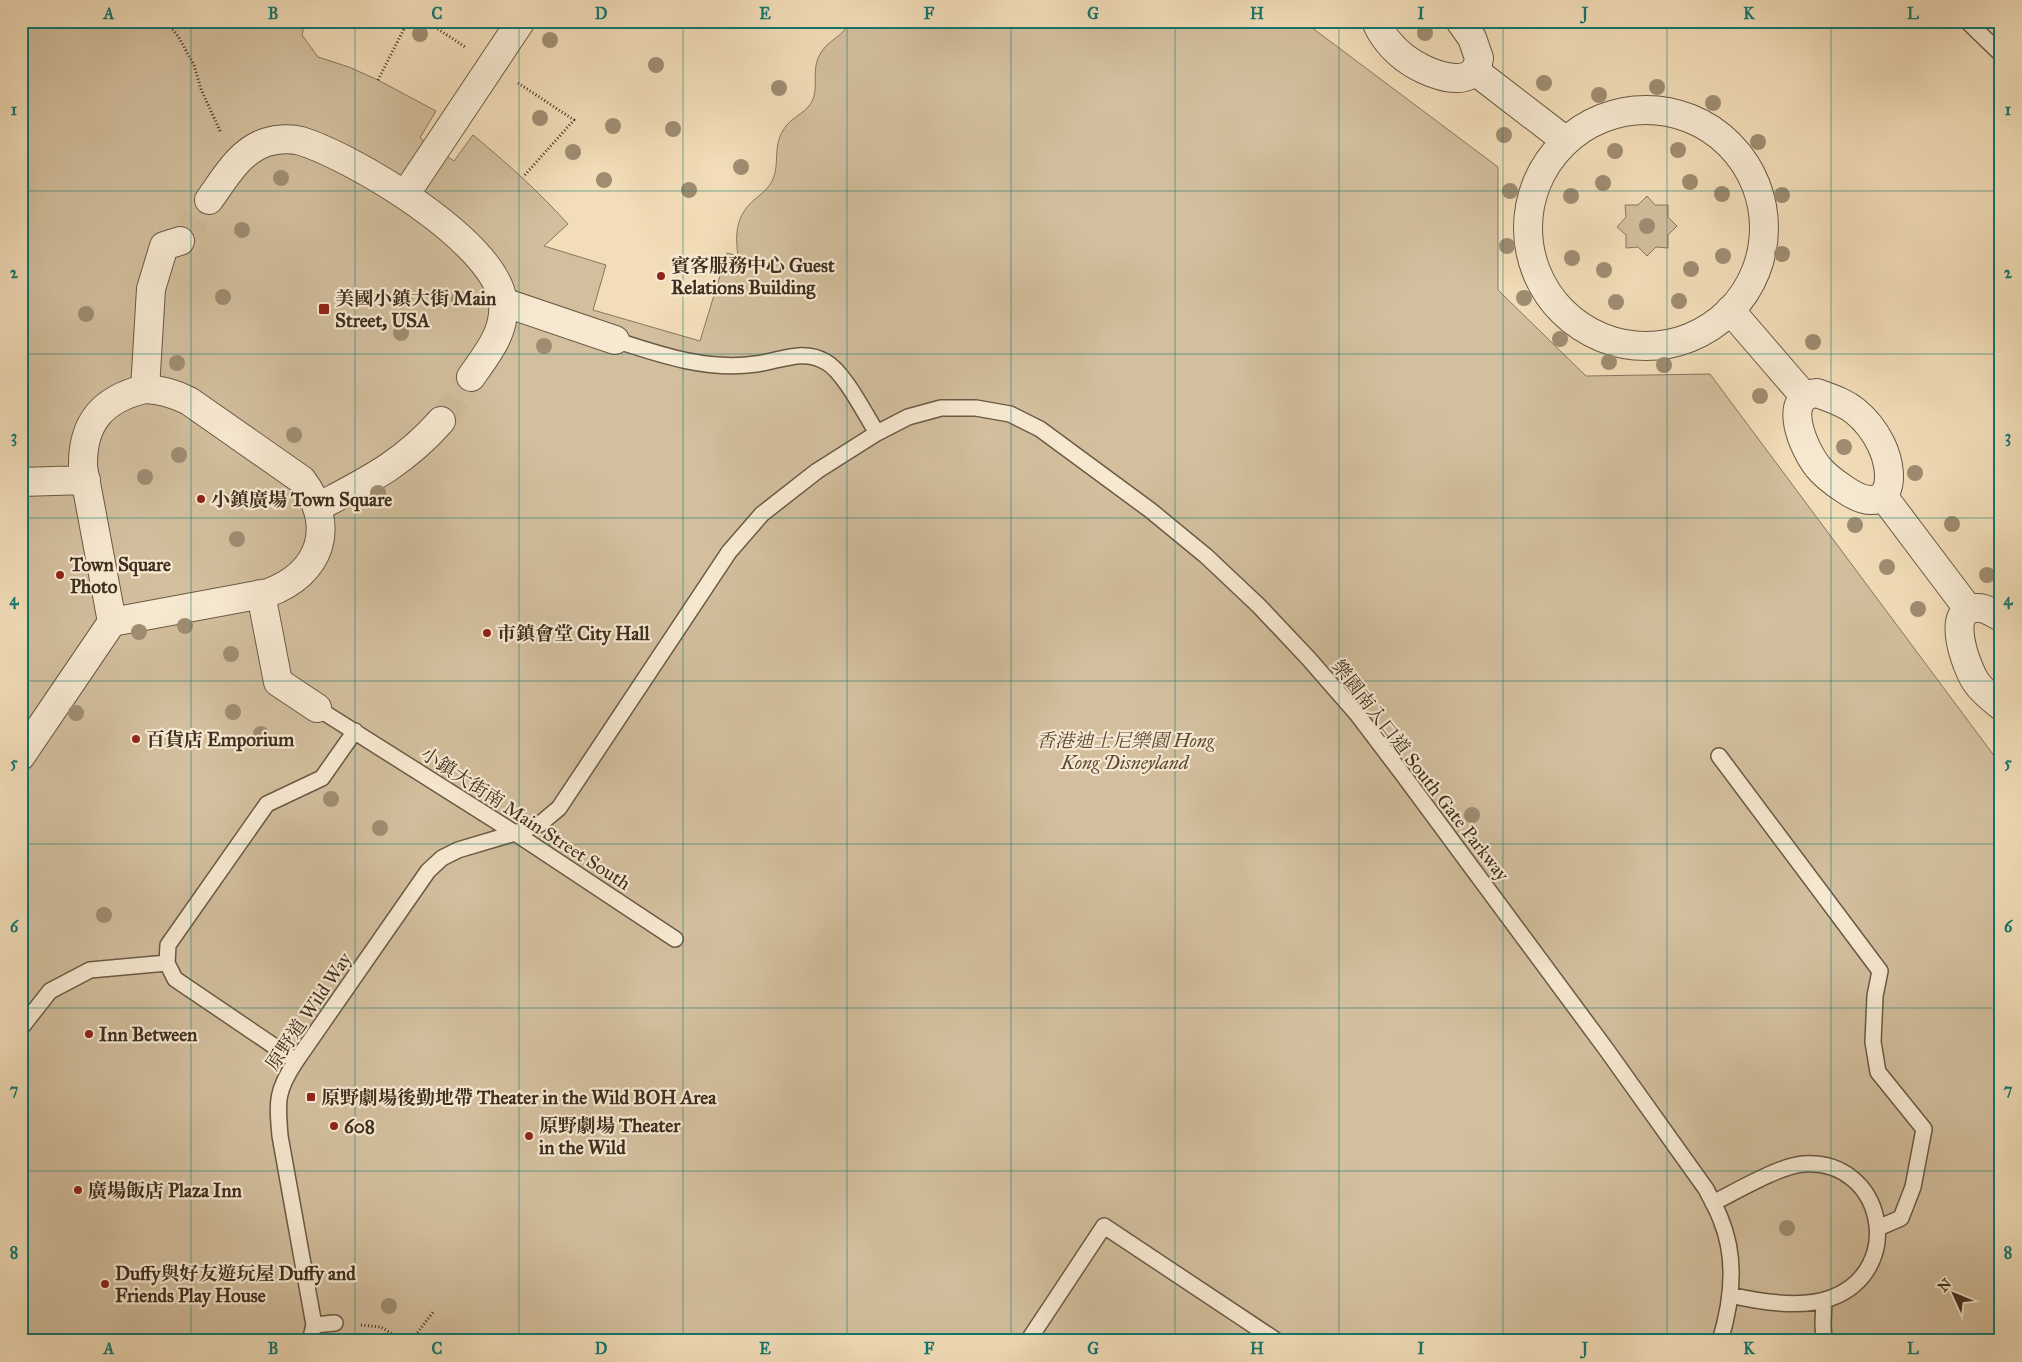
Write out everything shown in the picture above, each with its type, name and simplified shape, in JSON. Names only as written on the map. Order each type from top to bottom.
[{"type":"street","points":[[405,195],[521,21]]},
{"type":"street","points":[[1376,21],[1390,44],[1405,58],[1422,69],[1443,76],[1463,78],[1470,76],[1475,71],[1479,58],[1472,38],[1460,21]]},
{"type":"street","points":[[1475,71],[1566,141]]},
{"type":"street","points":[[1642,109],[1670,112],[1696,121],[1720,136],[1740,155],[1754,179],[1762,206],[1764,234],[1759,261],[1748,287],[1730,310],[1711,326],[1689,337],[1664,344],[1640,346],[1615,342],[1592,333],[1570,319],[1553,301],[1540,280],[1531,256],[1528,231],[1530,206],[1541,175],[1549,160],[1566,141],[1588,124],[1614,114],[1642,109]]},
{"type":"street","points":[[209,200],[235,163],[250,151],[266,142],[283,140],[299,141],[361,168],[405,195],[444,225],[472,252],[492,273],[499,287],[503,302],[503,315],[495,343],[471,377]]},
{"type":"street","points":[[145,389],[151,289],[164,246],[180,241]]},
{"type":"street","points":[[503,302],[615,340]]},
{"type":"street","points":[[1730,310],[1805,397]]},
{"type":"street","points":[[21,756],[112,622],[86,480],[83,451],[86,436],[102,409],[115,399],[129,393],[145,389],[168,392],[190,401],[302,480],[312,493],[318,507],[321,523],[320,539],[315,554],[307,568],[296,579],[283,587],[261,594],[112,622]]},
{"type":"street","points":[[1817,393],[1837,400],[1855,411],[1869,426],[1881,444],[1888,464],[1890,484],[1888,491],[1883,496],[1877,500],[1870,501],[1850,494],[1818,468],[1799,430],[1797,409],[1805,397],[1817,393]]},
{"type":"street","points":[[318,507],[383,472],[424,440],[441,421]]},
{"type":"street","points":[[21,482],[86,480]]},
{"type":"street","points":[[1883,496],[1969,610]]},
{"type":"street","points":[[261,594],[278,682],[317,708]]},
{"type":"street","points":[[2001,617],[1981,608],[1969,610],[1962,616],[1960,622],[1961,643],[1966,664],[1976,682],[1990,698],[2001,706]]},
{"type":"lane","points":[[1967,21],[2001,54]]},
{"type":"lane","points":[[615,340],[691,363],[724,366],[756,364],[802,354],[815,356],[827,362],[838,371],[877,432]]},
{"type":"lane","name":"樂園南入口道 South Gate Parkway","points":[[516,834],[540,824],[560,808],[729,552],[762,514],[817,471],[877,432],[908,417],[941,408],[976,408],[1010,414],[1040,428],[1150,510],[1206,556],[1259,606],[1357,714],[1600,1041],[1706,1189],[1721,1220],[1727,1238],[1730,1257],[1730,1295],[1727,1319],[1720,1341]]},
{"type":"lane","name":"小鎮大街南 Main Street South","points":[[317,708],[516,834],[674,939]]},
{"type":"lane","points":[[296,1061],[175,979],[167,963],[168,945],[267,804],[322,778],[355,731]]},
{"type":"lane","points":[[1719,756],[1880,971],[1876,996],[1873,1042],[1878,1072],[1924,1129],[1913,1187],[1901,1218],[1878,1228]]},
{"type":"lane","name":"原野道 Wild Way","points":[[314,1325],[280,1136],[278,1105],[284,1079],[428,871],[442,858],[458,850],[516,834]]},
{"type":"lane","points":[[21,1028],[50,991],[90,970],[167,963]]},
{"type":"lane","points":[[1713,1203],[1784,1168],[1802,1164],[1821,1165],[1839,1170],[1854,1180],[1866,1194],[1875,1210],[1878,1228],[1877,1246],[1871,1263],[1861,1279],[1847,1291],[1824,1300],[1784,1303],[1757,1301],[1730,1295]]},
{"type":"lane","points":[[1028,1341],[1104,1226],[1277,1341]]},
{"type":"lane","points":[[1824,1300],[1824,1341]]},
{"type":"lane","points":[[310,1341],[314,1325],[335,1323]]},
{"type":"path","points":[[166,21],[178,36],[194,65],[201,89],[235,163]]},
{"type":"path","points":[[378,80],[408,21]]},
{"type":"path","points":[[523,177],[574,120]]},
{"type":"path","points":[[411,1341],[434,1311]]},
{"type":"path","points":[[335,1323],[381,1327],[404,1341]]},
{"type":"path","points":[[539,1333],[541,1341]]},
{"type":"green space","name":"香港迪士尼樂園 Hong Kong Disneyland","points":[[21,21],[305,21],[302,35],[318,57],[349,67],[378,80],[436,111],[420,138],[454,161],[473,135],[545,200],[568,224],[544,246],[606,265],[593,310],[700,341],[727,253],[738,256],[737,232],[743,212],[772,181],[775,174],[777,147],[781,133],[811,103],[815,93],[815,70],[818,58],[829,43],[841,34],[850,21],[1303,21],[1498,167],[1498,290],[1586,376],[1710,374],[2001,765],[2001,1341],[21,1341]]},
{"type":"green space","points":[[1647,196],[1655,205],[1668,205],[1668,217],[1677,226],[1668,235],[1668,248],[1656,247],[1647,256],[1638,247],[1626,248],[1626,235],[1617,227],[1626,217],[1625,205],[1638,205]]},
{"type":"tunnel","points":[[180,241],[209,200]]},
{"type":"tunnel","points":[[441,421],[471,377]]},
{"type":"place","name":"賓客服務中心 Guest Relations Building","points":[[661,276]]},
{"type":"place","name":"美國小鎮大街 Main Street, USA","points":[[324,309]]},
{"type":"place","name":"小鎮廣場 Town Square","points":[[201,499]]},
{"type":"place","name":"Town Square Photo","points":[[60,575]]},
{"type":"place","name":"市鎮會堂 City Hall","points":[[487,633]]},
{"type":"place","name":"百貨店 Emporium","points":[[136,739]]},
{"type":"place","name":"Inn Between","points":[[89,1034]]},
{"type":"place","name":"原野劇場後勤地帶 Theater in the Wild BOH Area","points":[[311,1097]]},
{"type":"place","name":"608","points":[[334,1126]]},
{"type":"place","name":"原野劇場 Theater in the Wild","points":[[529,1136]]},
{"type":"place","name":"廣場飯店 Plaza Inn","points":[[78,1190]]},
{"type":"place","name":"Duffy與好友遊玩屋 Duffy and Friends Play House","points":[[105,1284]]}]
